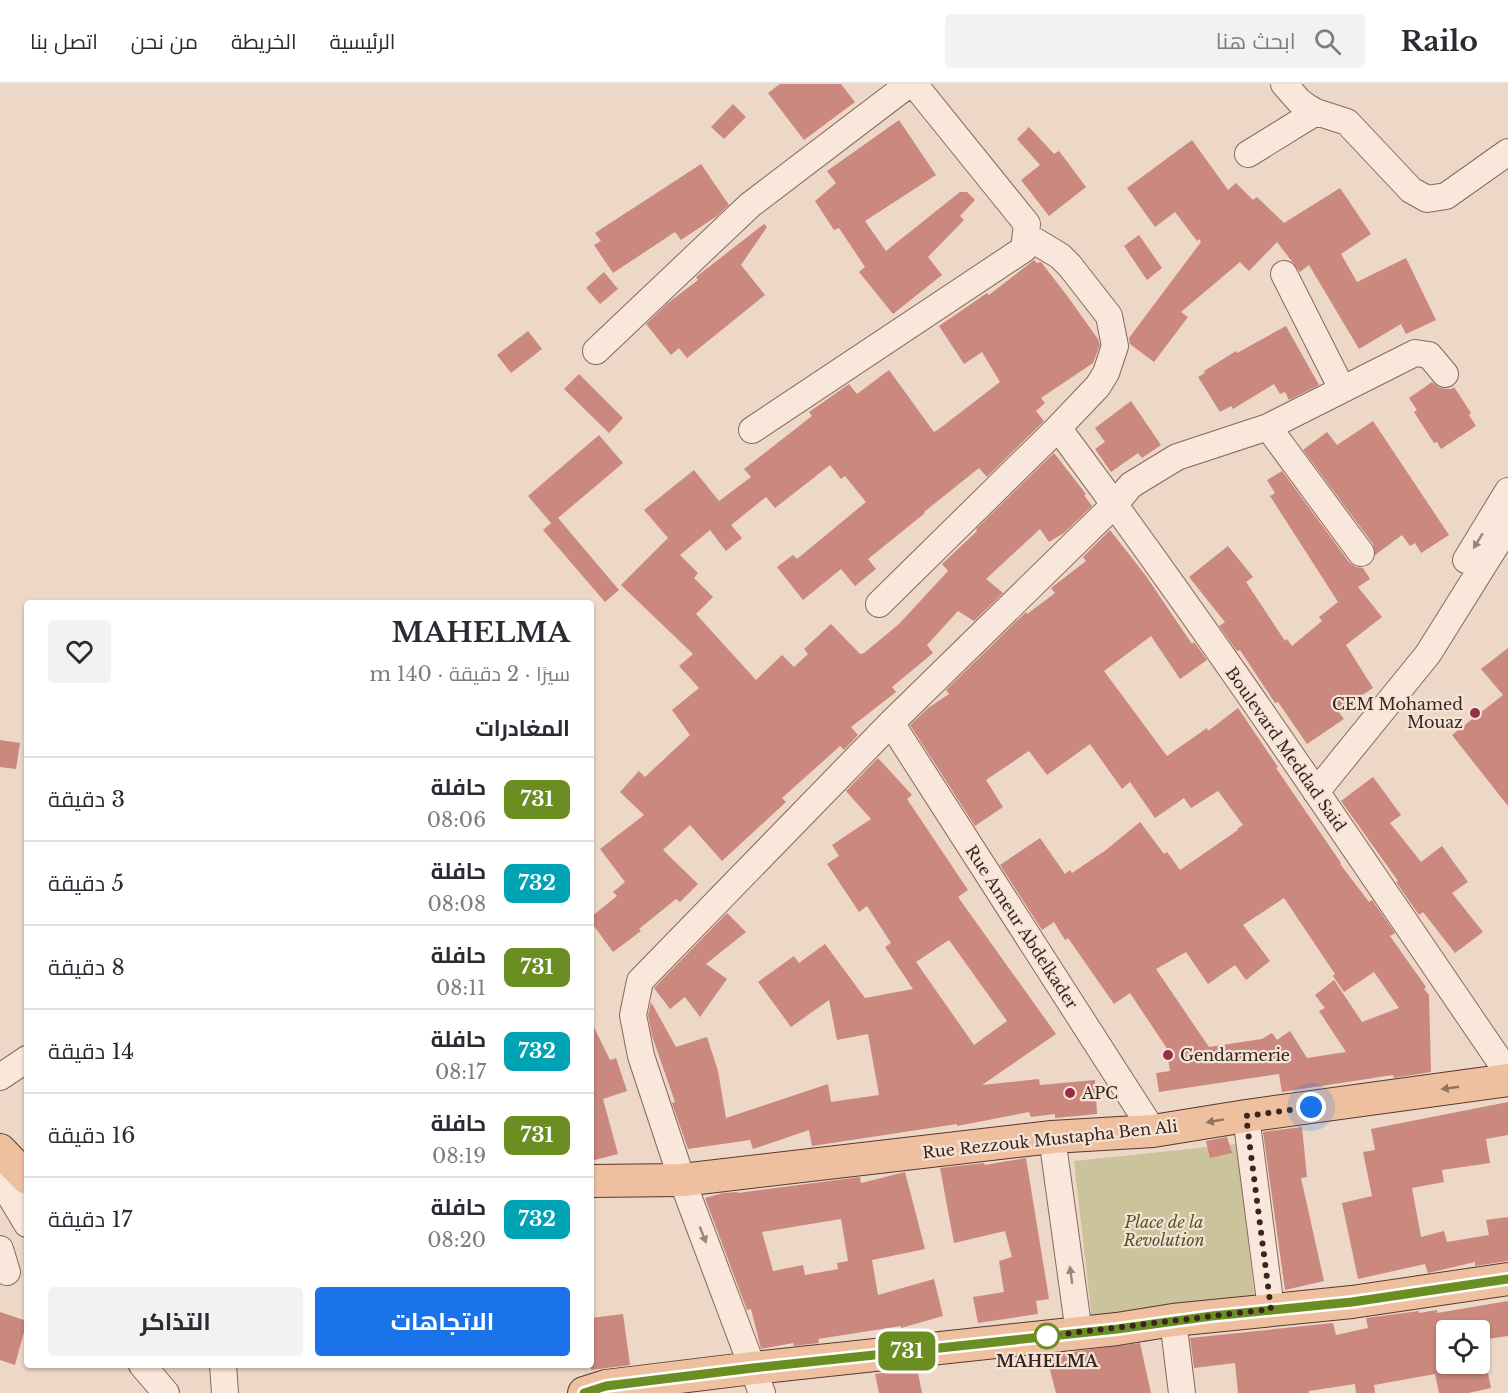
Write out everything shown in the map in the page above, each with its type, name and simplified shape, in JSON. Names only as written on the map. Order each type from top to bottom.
[{"type":"main road","name":"Rue Rezzouk Mustapha Ben Ali","points":[[594,1181],[682,1180],[1052,1137],[1153,1131],[1508,1080]]},
{"type":"main road","points":[[0,1150],[24,1175]]},
{"type":"main road","points":[[584,1393],[606,1386],[758,1380],[1173,1320],[1352,1302],[1508,1279]]},
{"type":"street","points":[[596,351],[750,205],[909,84]]},
{"type":"street","points":[[914,84],[1027,224],[1024,249]]},
{"type":"street","points":[[1284,84],[1299,101],[1316,112],[1347,122],[1411,190],[1427,199],[1446,196],[1508,152]]},
{"type":"street","points":[[1248,154],[1316,112]]},
{"type":"street","points":[[752,430],[1035,241],[1060,256],[1109,316],[1115,346],[1106,373],[1098,386],[879,604]]},
{"type":"street","points":[[1284,274],[1342,389]]},
{"type":"street","points":[[758,1380],[682,1180],[641,1056],[633,1015],[640,981],[891,723],[1115,504],[1131,485],[1177,457],[1268,427],[1415,352],[1429,355],[1445,374]]},
{"type":"street","points":[[1268,427],[1361,553]]},
{"type":"street","name":"Boulevard Meddad Said","points":[[1058,428],[1115,504],[1316,792],[1508,1073]]},
{"type":"street","points":[[1409,675],[1421,635],[1508,491]]},
{"type":"street","points":[[1316,792],[1428,654],[1508,526]]},
{"type":"street","name":"Rue Ameur Abdelkader","points":[[891,723],[1153,1131]]},
{"type":"street","points":[[0,1077],[24,1061]]},
{"type":"street","points":[[1246,1116],[1271,1309]]},
{"type":"street","points":[[1052,1137],[1079,1333]]},
{"type":"street","points":[[0,1179],[24,1219]]},
{"type":"street","points":[[1173,1320],[1182,1393]]},
{"type":"street","points":[[145,1368],[166,1393]]},
{"type":"street","points":[[223,1368],[225,1393]]},
{"type":"green space","name":"Place de la Revolution","points":[[1237,1144],[1255,1302],[1092,1320],[1074,1161]]},
{"type":"building","points":[[780,84],[841,84],[855,102],[804,140],[768,93]]},
{"type":"building","points":[[733,104],[746,117],[724,139],[711,127]]},
{"type":"building","points":[[899,120],[936,175],[865,221],[886,251],[960,192],[967,192],[975,200],[960,216],[964,220],[928,257],[942,275],[893,314],[859,272],[865,267],[839,228],[834,230],[815,201],[836,183],[827,171]]},
{"type":"building","points":[[1029,127],[1054,154],[1059,151],[1086,187],[1049,216],[1021,180],[1040,165],[1017,139]]},
{"type":"building","points":[[1192,140],[1228,190],[1236,183],[1253,200],[1257,197],[1284,223],[1340,188],[1371,234],[1341,254],[1357,282],[1406,258],[1436,320],[1406,334],[1401,324],[1359,349],[1309,265],[1300,272],[1277,242],[1249,271],[1240,262],[1181,312],[1188,317],[1154,362],[1130,344],[1129,338],[1201,242],[1199,239],[1197,241],[1175,212],[1155,227],[1127,188]]},
{"type":"building","points":[[701,164],[729,205],[717,216],[681,240],[675,232],[613,273],[594,245],[601,241],[595,233]]},
{"type":"building","points":[[764,224],[767,227],[741,265],[765,295],[687,358],[679,348],[671,355],[646,324],[668,303],[698,280],[696,277]]},
{"type":"building","points":[[1139,235],[1162,268],[1147,280],[1124,246]]},
{"type":"building","points":[[1034,260],[1037,263],[1041,262],[1098,339],[1100,345],[1093,363],[1041,398],[1045,403],[1036,411],[1044,421],[987,477],[979,468],[868,559],[876,569],[855,586],[841,569],[803,600],[777,567],[793,555],[797,559],[866,502],[845,476],[841,479],[830,465],[775,508],[766,497],[731,525],[742,538],[726,551],[710,530],[680,555],[698,573],[694,578],[713,597],[696,614],[756,680],[782,655],[794,667],[808,654],[804,649],[831,624],[860,654],[864,653],[899,624],[948,571],[942,564],[1054,453],[1086,494],[1084,495],[1092,506],[1064,533],[1049,542],[1040,529],[986,579],[1003,593],[974,621],[958,611],[927,645],[933,653],[892,687],[896,692],[851,727],[858,735],[844,750],[840,746],[782,798],[786,802],[722,861],[690,825],[663,850],[698,884],[680,902],[676,899],[639,929],[641,931],[613,952],[594,926],[594,915],[617,896],[613,892],[625,882],[600,849],[644,815],[620,792],[639,771],[645,777],[690,735],[672,710],[699,688],[679,666],[693,654],[621,585],[668,538],[644,510],[694,470],[719,501],[751,477],[744,469],[812,416],[809,412],[849,384],[857,394],[889,370],[934,432],[939,429],[1000,382],[982,352],[964,364],[939,326],[987,293],[989,295]]},
{"type":"building","points":[[604,272],[618,289],[600,304],[586,288]]},
{"type":"building","points":[[1286,326],[1319,385],[1289,400],[1285,392],[1280,394],[1274,384],[1233,409],[1231,406],[1220,412],[1198,377],[1236,351],[1237,353]]},
{"type":"building","points":[[528,331],[542,349],[511,373],[497,355]]},
{"type":"building","points":[[579,374],[623,418],[609,433],[564,389]]},
{"type":"building","points":[[1432,382],[1440,388],[1454,387],[1471,413],[1469,415],[1476,426],[1441,449],[1437,442],[1434,443],[1414,412],[1417,410],[1409,398]]},
{"type":"building","points":[[1131,401],[1161,445],[1142,458],[1138,453],[1111,472],[1095,449],[1105,442],[1095,428]]},
{"type":"building","points":[[1373,421],[1449,535],[1421,553],[1415,543],[1410,546],[1402,535],[1375,555],[1373,544],[1303,450],[1327,432],[1337,445]]},
{"type":"building","points":[[599,435],[623,463],[558,518],[619,590],[605,602],[543,530],[551,523],[528,496]]},
{"type":"building","points":[[1282,471],[1349,562],[1356,567],[1363,568],[1370,579],[1358,587],[1382,617],[1346,645],[1373,688],[1338,711],[1344,719],[1307,744],[1278,702],[1275,703],[1240,650],[1237,651],[1219,626],[1225,622],[1189,577],[1228,546],[1253,577],[1246,582],[1285,641],[1287,639],[1292,646],[1322,621],[1319,617],[1338,602],[1270,496],[1275,493],[1267,480]]},
{"type":"building","points":[[1110,530],[1146,576],[1192,644],[1194,642],[1207,660],[1180,679],[1151,636],[1104,671],[1167,756],[1207,728],[1208,731],[1238,708],[1340,864],[1369,902],[1372,900],[1395,933],[1390,936],[1426,987],[1424,989],[1429,995],[1431,1072],[1394,1078],[1393,1075],[1282,1092],[1279,1074],[1159,1092],[1156,1073],[1170,1071],[1166,1047],[1130,993],[1114,1004],[1068,938],[1065,940],[1054,922],[1042,930],[1000,865],[1040,838],[1065,874],[1070,870],[1072,873],[1106,850],[1140,822],[1164,854],[1167,852],[1180,870],[1243,825],[1218,791],[1191,808],[1184,798],[1155,818],[1130,782],[1122,789],[1090,744],[1047,775],[1029,751],[986,780],[1003,807],[975,826],[910,725],[928,708],[949,694],[946,690],[1026,612],[1027,614],[1055,593],[1051,588],[1086,561],[1083,557]],"holes":[[[1284,898],[1335,974],[1333,976],[1344,992],[1374,972],[1399,1008],[1362,1022],[1334,980],[1315,995],[1325,1008],[1319,1011],[1346,1052],[1307,1058],[1290,1031],[1277,1040],[1272,1033],[1262,1039],[1209,1047],[1156,969],[1186,952],[1208,984],[1235,965],[1246,980],[1270,961],[1243,925]]]},
{"type":"building","points":[[1508,648],[1508,806],[1452,735],[1503,695],[1481,669]]},
{"type":"building","points":[[0,740],[20,743],[16,769],[0,767]]},
{"type":"building","points":[[878,758],[912,795],[907,799],[968,890],[958,897],[1056,1034],[982,1085],[1039,1079],[1040,1085],[1095,1080],[1097,1114],[1055,1118],[1055,1114],[1031,1117],[1029,1112],[957,1126],[957,1124],[812,1146],[809,1130],[753,1149],[750,1140],[688,1149],[672,1103],[675,1102],[652,1036],[648,1015],[651,1002],[676,1047],[707,1037],[718,1071],[726,1118],[828,1084],[831,1102],[879,1095],[868,1034],[837,1040],[829,1000],[791,1027],[758,982],[794,956],[799,963],[825,944],[865,998],[913,989],[885,947],[891,943],[867,906],[859,912],[827,864],[839,856],[832,845],[871,819],[846,791]],"holes":[[[949,940],[1007,1021],[974,1045],[916,962]]]},
{"type":"building","points":[[1373,777],[1401,815],[1390,823],[1421,862],[1442,846],[1468,882],[1452,893],[1483,932],[1455,953],[1423,912],[1419,915],[1396,882],[1398,881],[1341,801]]},
{"type":"building","points":[[727,913],[746,932],[706,964],[727,979],[700,1017],[685,997],[670,1009],[654,988]]},
{"type":"building","points":[[594,1027],[610,1060],[616,1058],[627,1091],[603,1099],[618,1154],[594,1160]]},
{"type":"building","points":[[1508,1102],[1508,1135],[1486,1139],[1490,1163],[1442,1170],[1444,1182],[1412,1188],[1421,1237],[1444,1231],[1447,1242],[1489,1235],[1486,1220],[1508,1217],[1508,1261],[1475,1266],[1475,1262],[1428,1273],[1425,1264],[1358,1279],[1342,1203],[1372,1196],[1363,1152],[1375,1150],[1371,1129]]},
{"type":"building","points":[[1302,1127],[1307,1177],[1301,1178],[1324,1281],[1285,1290],[1263,1132]]},
{"type":"building","points":[[1227,1137],[1232,1153],[1210,1158],[1206,1141]]},
{"type":"building","points":[[1026,1158],[1049,1299],[1036,1301],[1038,1314],[978,1323],[973,1297],[1004,1292],[999,1261],[1012,1257],[1005,1231],[954,1243],[940,1168],[984,1163],[985,1165]]},
{"type":"building","points":[[905,1172],[925,1249],[872,1260],[878,1295],[934,1279],[943,1316],[901,1328],[901,1326],[818,1339],[819,1343],[794,1346],[793,1343],[761,1349],[751,1309],[747,1310],[705,1198],[723,1193],[860,1177],[861,1183]],"holes":[[[841,1219],[848,1261],[837,1263],[838,1269],[805,1275],[803,1265],[773,1271],[762,1232]]]},
{"type":"building","points":[[1508,1301],[1508,1336],[1490,1339],[1490,1320],[1436,1320],[1436,1374],[1488,1374],[1491,1388],[1468,1393],[1439,1393],[1435,1374],[1374,1385],[1375,1393],[1356,1393],[1355,1384],[1309,1391],[1309,1393],[1238,1393],[1235,1363],[1194,1368],[1190,1338],[1333,1323],[1336,1335],[1368,1328],[1366,1318],[1437,1310],[1437,1313]]},
{"type":"building","points":[[0,1312],[24,1320],[24,1332],[15,1365],[0,1360]]},
{"type":"building","points":[[623,1314],[630,1365],[591,1370],[594,1368],[594,1318]]},
{"type":"building","points":[[1140,1343],[1151,1393],[1056,1393],[1047,1358],[1078,1351]]},
{"type":"building","points":[[917,1368],[922,1393],[879,1393],[875,1374]]},
{"type":"bus line","name":"731","points":[[584,1393],[606,1386],[1117,1329],[1173,1320],[1352,1302],[1508,1279]]},
{"type":"place","name":"CEM Mohamed Mouaz","points":[[1475,713]]},
{"type":"place","name":"Gendarmerie","points":[[1168,1055]]},
{"type":"place","name":"APC","points":[[1070,1093]]},
{"type":"place","name":"MAHELMA","points":[[1047,1336]]},
{"type":"route","points":[[1047,1336],[1271,1309],[1246,1116],[1311,1107]]}]
